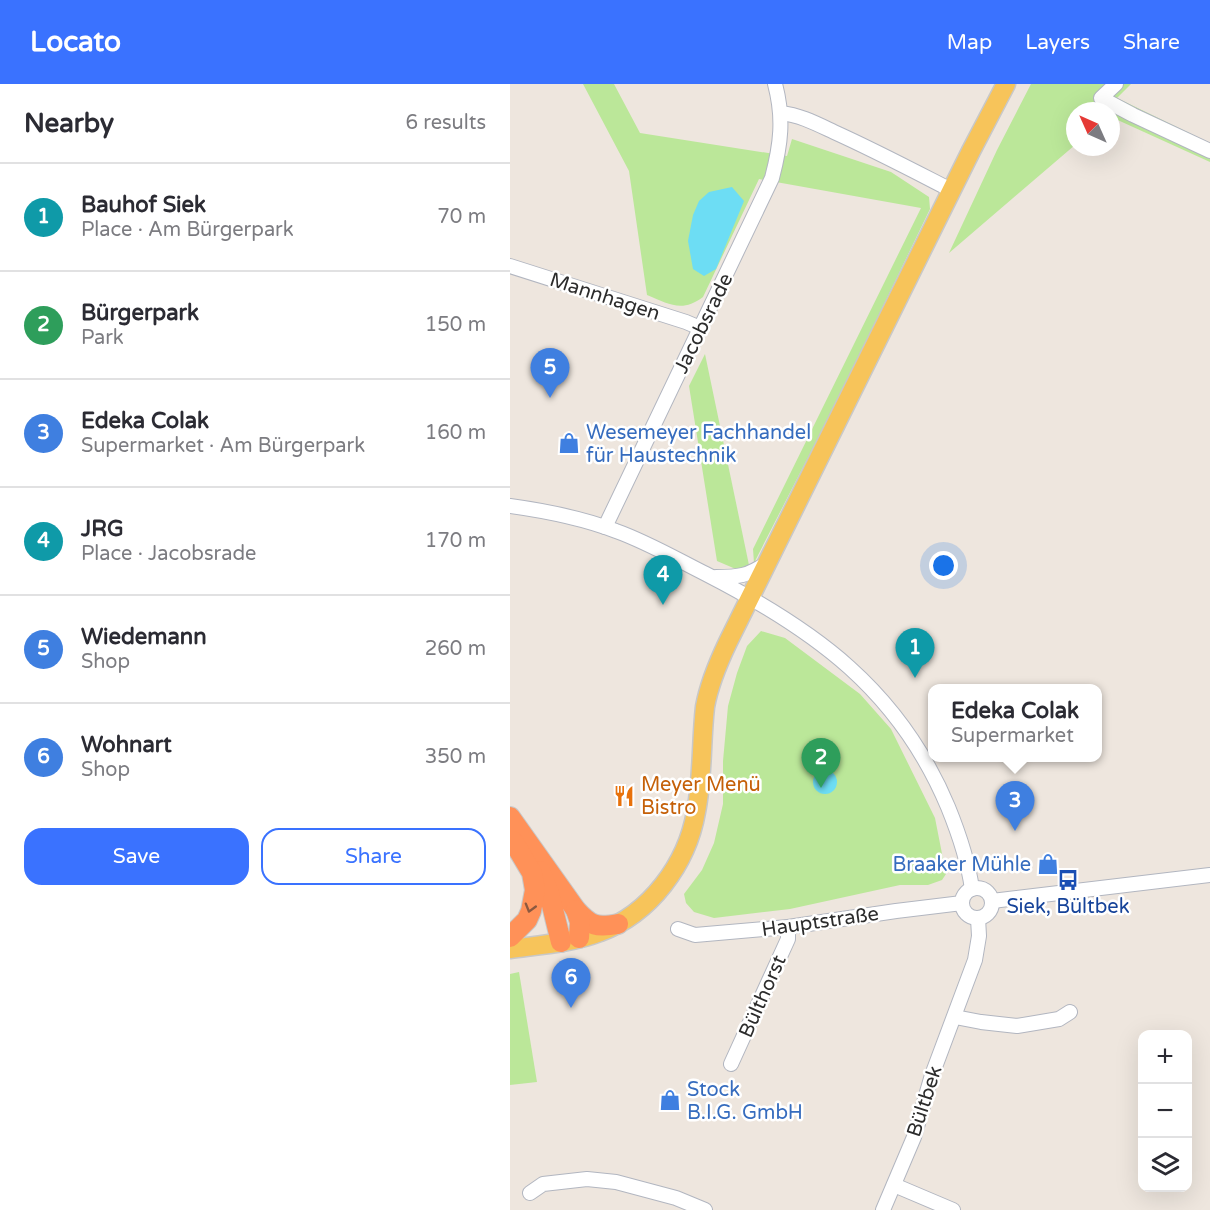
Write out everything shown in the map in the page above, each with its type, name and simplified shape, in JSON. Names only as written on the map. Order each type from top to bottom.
[{"type":"highway","points":[[510,817],[585,920],[595,926],[618,924]]},
{"type":"highway","points":[[510,830],[540,870],[570,940]]},
{"type":"highway","points":[[510,836],[532,873],[535,890],[527,920],[510,937]]},
{"type":"highway","points":[[570,940],[580,922],[576,910]]},
{"type":"main road","points":[[510,949],[570,940],[601,932],[634,914],[651,900],[671,875],[686,847],[696,814],[707,695],[716,668],[951,190],[1006,84]]},
{"type":"street","name":"Jacobsrade","points":[[605,527],[772,178],[780,146],[781,113],[775,84]]},
{"type":"street","points":[[1116,84],[1101,98],[1210,151]]},
{"type":"street","points":[[781,113],[812,122],[862,144],[951,190]]},
{"type":"street","name":"Mannhagen","points":[[510,266],[700,328]]},
{"type":"street","points":[[510,506],[564,516],[605,527],[644,543],[750,598],[796,626],[836,656],[860,676],[893,712],[921,753],[961,839],[972,889]]},
{"type":"street","points":[[711,577],[740,577],[767,563]]},
{"type":"street","points":[[992,901],[1210,875]]},
{"type":"street","points":[[979,888],[986,891],[992,901],[989,912],[978,918],[965,912],[962,903],[965,895],[972,889],[979,888]]},
{"type":"street","name":"Hauptstraße","points":[[678,929],[695,935],[788,927],[896,910],[962,903]]},
{"type":"street","name":"Bültbek","points":[[883,1210],[914,1137],[932,1076],[975,960],[979,936],[978,918]]},
{"type":"street","name":"Bülthorst","points":[[731,1064],[788,939],[788,927]]},
{"type":"street","points":[[954,1017],[1017,1026],[1059,1019],[1070,1012]]},
{"type":"street","points":[[530,1193],[543,1184],[587,1179],[616,1182],[676,1198],[705,1210]]},
{"type":"street","points":[[894,1185],[953,1210]]},
{"type":"green space","points":[[583,84],[614,84],[640,133],[787,156],[792,139],[891,172],[929,197],[930,209],[845,385],[754,563],[753,549],[921,208],[759,179],[703,297],[682,306],[662,301],[647,295],[629,171]]},
{"type":"green space","points":[[1031,84],[1131,84],[1117,98],[1210,143],[1210,162],[1120,121],[1120,102],[1066,102],[1066,153],[949,253]]},
{"type":"green space","points":[[705,354],[749,565],[738,570],[717,561],[689,386]]},
{"type":"green space","points":[[761,631],[785,638],[860,694],[891,729],[935,818],[946,874],[942,880],[928,885],[900,885],[790,909],[714,918],[694,912],[686,903],[684,894],[702,870],[714,843],[723,804],[723,761],[728,706],[737,673],[747,646]]},
{"type":"green space","points":[[519,972],[537,1082],[510,1085],[510,974]]},
{"type":"water","points":[[732,187],[744,201],[716,269],[704,276],[693,269],[688,241],[693,215],[699,201],[709,192]]},
{"type":"water","points":[[825,770],[830,771],[836,777],[836,787],[830,793],[825,794],[820,793],[814,787],[813,782],[814,777],[820,771]]},
{"type":"place","name":"Wiedemann","points":[[550,398]]},
{"type":"place","name":"Wesemeyer Fachhandel für Haustechnik","points":[[569,443]]},
{"type":"place","name":"JRG","points":[[663,605]]},
{"type":"place","name":"Bauhof Siek","points":[[915,678]]},
{"type":"place","name":"Bürgerpark","points":[[821,788]]},
{"type":"place","name":"Meyer Menü Bistro","points":[[624,796]]},
{"type":"place","name":"Edeka Colak","points":[[1015,831]]},
{"type":"place","name":"Braaker Mühle","points":[[1048,864]]},
{"type":"place","name":"Siek, Bültbek","points":[[1068,880]]},
{"type":"place","name":"Wohnart","points":[[571,1008]]},
{"type":"place","name":"Stock B.I.G. GmbH","points":[[670,1100]]}]
